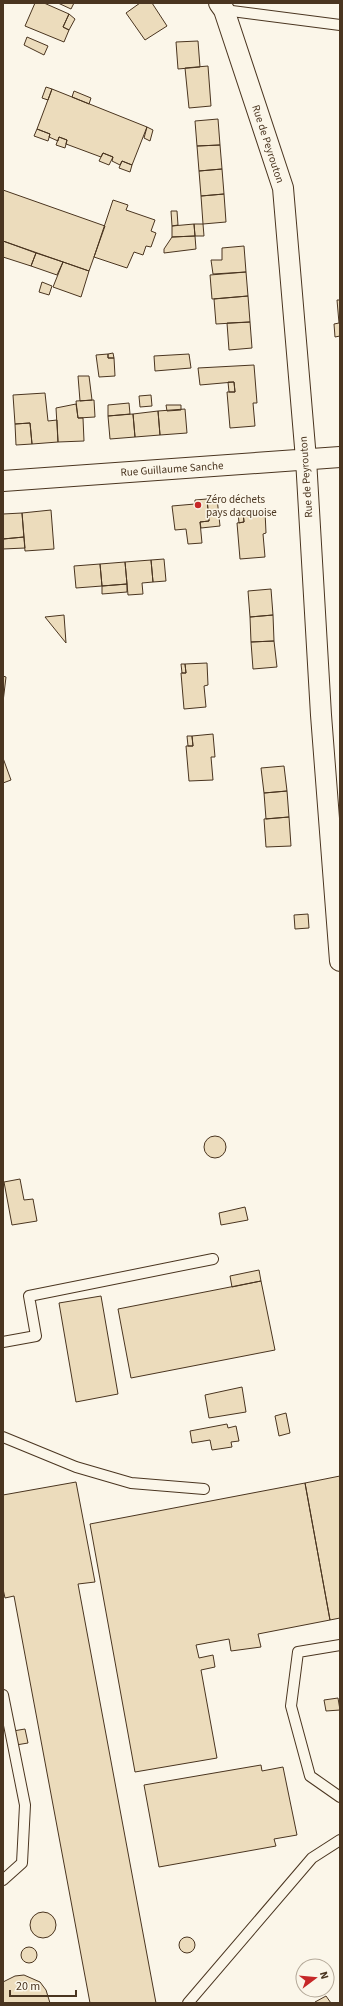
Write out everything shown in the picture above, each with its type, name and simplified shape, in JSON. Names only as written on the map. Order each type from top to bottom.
[{"type":"street","name":"Rue de Peyrouton","points":[[222,7],[283,188],[306,459],[321,714],[340,962]]},
{"type":"street","name":"Rue Guillaume Sanche","points":[[3,481],[340,457]]},
{"type":"lane","points":[[222,7],[340,25]]},
{"type":"lane","points":[[3,1342],[36,1336],[29,1296],[213,1259]]},
{"type":"lane","points":[[3,1438],[76,1467],[131,1483],[204,1489]]},
{"type":"lane","points":[[340,1645],[298,1652],[291,1706],[310,1776],[340,1797]]},
{"type":"lane","points":[[3,1695],[25,1805],[22,1863],[3,1880]]},
{"type":"lane","points":[[188,2003],[312,1858],[340,1840]]},
{"type":"building","points":[[35,3],[44,3],[69,14],[63,27],[69,30],[64,42],[25,26]]},
{"type":"building","points":[[58,3],[74,3],[71,9]]},
{"type":"building","points":[[140,3],[152,3],[167,26],[145,40],[126,13]]},
{"type":"building","points":[[69,14],[75,19],[69,30],[63,27]]},
{"type":"building","points":[[27,37],[48,46],[44,55],[24,45]]},
{"type":"building","points":[[198,41],[200,67],[178,69],[176,42]]},
{"type":"building","points":[[208,66],[211,106],[189,108],[185,68]]},
{"type":"building","points":[[46,87],[52,89],[48,100],[42,98]]},
{"type":"building","points":[[52,89],[147,127],[132,165],[122,161],[120,165],[112,161],[113,157],[103,153],[101,157],[66,144],[67,140],[59,137],[58,141],[49,137],[50,134],[37,129]]},
{"type":"building","points":[[74,91],[91,98],[89,104],[72,97]]},
{"type":"building","points":[[218,119],[220,145],[197,146],[195,121]]},
{"type":"building","points":[[147,127],[153,130],[150,141],[144,138]]},
{"type":"building","points":[[37,129],[50,134],[48,141],[34,136]]},
{"type":"building","points":[[59,137],[67,140],[65,148],[56,145]]},
{"type":"building","points":[[220,145],[222,169],[199,171],[197,146]]},
{"type":"building","points":[[103,153],[113,157],[109,165],[99,161]]},
{"type":"building","points":[[122,161],[132,165],[130,172],[119,168]]},
{"type":"building","points":[[222,169],[224,194],[201,196],[199,171]]},
{"type":"building","points":[[3,190],[105,226],[89,271],[3,241]]},
{"type":"building","points":[[224,194],[226,222],[203,224],[201,196]]},
{"type":"building","points":[[113,200],[128,205],[126,210],[155,220],[151,231],[156,233],[151,247],[146,246],[143,255],[134,252],[127,268],[94,257]]},
{"type":"building","points":[[171,211],[177,211],[178,225],[172,226]]},
{"type":"building","points":[[194,224],[203,224],[204,236],[195,236]]},
{"type":"building","points":[[194,224],[195,236],[172,237],[172,226]]},
{"type":"building","points":[[195,236],[196,249],[164,253],[164,249],[172,237]]},
{"type":"building","points":[[3,241],[36,253],[31,266],[3,257]]},
{"type":"building","points":[[244,246],[246,272],[213,274],[211,260],[222,260],[222,248]]},
{"type":"building","points":[[36,253],[63,262],[57,275],[31,266]]},
{"type":"building","points":[[63,262],[89,271],[81,297],[53,287]]},
{"type":"building","points":[[246,272],[248,296],[212,299],[210,275]]},
{"type":"building","points":[[42,282],[52,286],[49,295],[39,292]]},
{"type":"building","points":[[248,296],[250,322],[216,324],[214,299]]},
{"type":"building","points":[[337,300],[340,300],[340,336],[335,337],[334,324],[339,323]]},
{"type":"building","points":[[250,322],[252,348],[229,350],[227,323]]},
{"type":"building","points":[[113,353],[114,358],[108,358],[108,354]]},
{"type":"building","points":[[108,354],[108,358],[114,358],[115,376],[99,377],[96,355]]},
{"type":"building","points":[[189,354],[191,368],[155,371],[154,356]]},
{"type":"building","points":[[254,365],[257,403],[253,403],[255,426],[230,428],[227,392],[235,392],[234,382],[200,385],[198,368]]},
{"type":"building","points":[[78,376],[89,376],[92,400],[80,401]]},
{"type":"building","points":[[228,382],[234,382],[235,392],[229,392]]},
{"type":"building","points":[[45,393],[48,421],[57,420],[58,442],[32,444],[30,423],[15,424],[13,395]]},
{"type":"building","points":[[151,395],[152,406],[140,407],[139,396]]},
{"type":"building","points":[[94,400],[95,417],[78,418],[76,401]]},
{"type":"building","points":[[129,403],[130,414],[108,416],[108,405]]},
{"type":"building","points":[[76,404],[78,418],[83,418],[84,441],[58,442],[56,408]]},
{"type":"building","points":[[166,405],[181,405],[181,410],[167,411]]},
{"type":"building","points":[[185,409],[187,433],[160,435],[158,411]]},
{"type":"building","points":[[158,411],[160,435],[135,437],[133,414]]},
{"type":"building","points":[[133,414],[135,437],[110,439],[108,416]]},
{"type":"building","points":[[30,423],[32,444],[16,445],[15,424]]},
{"type":"building","points":[[217,498],[220,526],[201,528],[200,522],[209,521],[207,499]]},
{"type":"building","points":[[207,499],[209,521],[200,522],[202,543],[188,544],[186,529],[175,530],[172,506],[195,504],[195,500]]},
{"type":"building","points":[[51,510],[54,549],[25,551],[22,513]]},
{"type":"building","points":[[265,511],[266,533],[263,534],[265,557],[240,559],[237,523],[244,522],[243,512]]},
{"type":"building","points":[[243,512],[244,522],[239,523],[238,513]]},
{"type":"building","points":[[22,513],[24,537],[3,539],[3,514]]},
{"type":"building","points":[[24,537],[25,548],[3,549],[3,539]]},
{"type":"building","points":[[164,559],[166,581],[153,582],[151,560]]},
{"type":"building","points":[[151,560],[153,582],[142,583],[143,594],[128,595],[125,562]]},
{"type":"building","points":[[125,562],[127,584],[102,586],[100,564]]},
{"type":"building","points":[[100,564],[102,586],[76,588],[74,566]]},
{"type":"building","points":[[127,584],[127,592],[102,594],[102,586]]},
{"type":"building","points":[[271,589],[273,615],[250,617],[248,591]]},
{"type":"building","points":[[64,615],[66,643],[45,617]]},
{"type":"building","points":[[273,615],[274,641],[251,642],[250,617]]},
{"type":"building","points":[[274,641],[277,667],[253,669],[251,642]]},
{"type":"building","points":[[207,663],[208,685],[204,686],[206,707],[184,709],[181,673],[186,673],[185,664]]},
{"type":"building","points":[[181,664],[185,664],[186,673],[182,673]]},
{"type":"building","points":[[3,676],[6,677],[3,702]]},
{"type":"building","points":[[213,734],[215,757],[211,757],[213,780],[189,781],[186,746],[193,746],[192,736]]},
{"type":"building","points":[[187,736],[192,736],[193,746],[188,746]]},
{"type":"building","points":[[3,758],[11,780],[3,783]]},
{"type":"building","points":[[284,766],[287,791],[264,793],[261,768]]},
{"type":"building","points":[[287,791],[289,817],[266,819],[264,793]]},
{"type":"building","points":[[289,817],[291,846],[266,847],[264,819]]},
{"type":"building","points":[[308,914],[309,928],[295,929],[294,915]]},
{"type":"building","points":[[215,1136],[223,1139],[226,1147],[223,1155],[215,1158],[207,1155],[204,1147],[207,1139]]},
{"type":"building","points":[[20,1179],[24,1200],[33,1199],[37,1221],[12,1225],[4,1182]]},
{"type":"building","points":[[245,1207],[248,1220],[221,1225],[219,1213]]},
{"type":"building","points":[[259,1270],[261,1281],[232,1287],[230,1276]]},
{"type":"building","points":[[261,1281],[275,1350],[131,1378],[118,1309]]},
{"type":"building","points":[[101,1296],[118,1394],[76,1402],[59,1303]]},
{"type":"building","points":[[242,1387],[246,1412],[209,1418],[205,1395]]},
{"type":"building","points":[[286,1413],[290,1433],[279,1436],[275,1416]]},
{"type":"building","points":[[227,1424],[228,1428],[236,1426],[239,1441],[231,1442],[232,1447],[212,1450],[210,1440],[192,1443],[190,1431]]},
{"type":"building","points":[[340,1476],[340,1618],[330,1620],[305,1483]]},
{"type":"building","points":[[76,1482],[95,1582],[78,1584],[156,2003],[90,2003],[14,1596],[5,1598],[3,1589],[3,1495]]},
{"type":"building","points":[[305,1483],[330,1620],[258,1634],[261,1647],[231,1651],[229,1639],[196,1645],[199,1658],[213,1655],[215,1667],[201,1670],[217,1758],[135,1772],[90,1524]]},
{"type":"building","points":[[338,1698],[340,1710],[326,1711],[324,1700]]},
{"type":"building","points":[[25,1729],[28,1743],[16,1745],[13,1731]]},
{"type":"building","points":[[261,1765],[262,1771],[283,1767],[297,1835],[274,1839],[276,1846],[159,1867],[144,1785]]},
{"type":"building","points":[[43,1912],[52,1916],[56,1925],[52,1934],[43,1938],[34,1934],[30,1925],[34,1916]]},
{"type":"building","points":[[184,1937],[190,1937],[195,1942],[193,1951],[190,1953],[184,1953],[179,1948],[179,1942]]},
{"type":"building","points":[[29,1947],[35,1949],[37,1955],[35,1961],[29,1963],[23,1961],[21,1955],[23,1949]]},
{"type":"building","points":[[24,1975],[40,1982],[46,1990],[50,2003],[3,2003],[3,1982],[15,1976]]},
{"type":"building","points":[[322,1998],[327,1998],[331,2003],[316,2003],[315,2002]]},
{"type":"place","name":"Zéro déchets pays dacquoise","points":[[198,505]]}]
